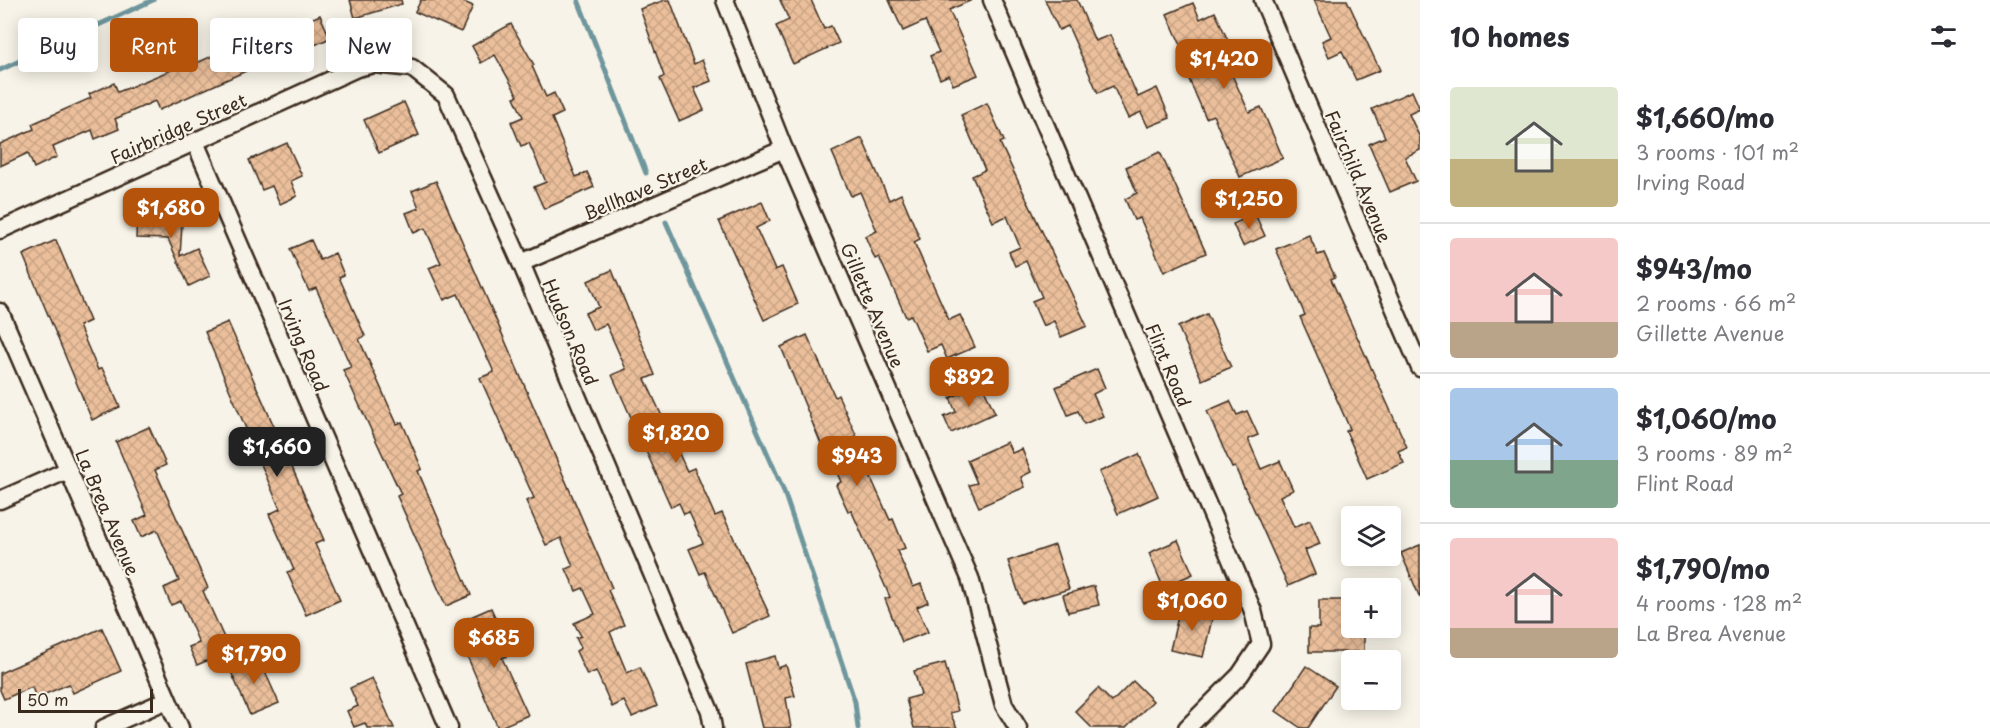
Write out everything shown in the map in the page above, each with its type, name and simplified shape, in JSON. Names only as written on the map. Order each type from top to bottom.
[{"type":"street","name":"Gillette Avenue","points":[[725,0],[784,149],[970,578],[1004,705],[1018,728]]},
{"type":"street","name":"Flint Road","points":[[992,0],[1253,611],[1261,645],[1240,675],[1187,728]]},
{"type":"street","name":"Fairchild Avenue","points":[[1263,0],[1420,368]]},
{"type":"street","name":"Hudson Road","points":[[412,68],[446,95],[521,263],[710,711],[713,728]]},
{"type":"street","name":"Fairbridge Street","points":[[0,230],[348,72]]},
{"type":"street","name":"Irving Road","points":[[195,142],[449,728]]},
{"type":"street","name":"Bellhave Street","points":[[521,263],[784,149]]},
{"type":"street","name":"La Brea Avenue","points":[[0,312],[180,728]]},
{"type":"street","points":[[0,500],[68,470]]},
{"type":"street","points":[[104,728],[167,700]]},
{"type":"building","points":[[350,0],[401,0],[402,4],[355,18]]},
{"type":"building","points":[[421,0],[459,0],[473,6],[461,32],[415,12]]},
{"type":"building","points":[[670,0],[694,64],[702,60],[711,81],[694,88],[704,110],[679,121],[660,79],[664,76],[640,9]]},
{"type":"building","points":[[780,0],[811,0],[824,29],[831,26],[839,43],[793,64],[776,26],[789,20]]},
{"type":"building","points":[[889,0],[972,0],[949,10],[978,75],[953,85],[949,75],[940,79],[930,56],[939,52],[925,21],[903,31]]},
{"type":"building","points":[[1045,0],[1077,0],[1095,41],[1110,35],[1138,97],[1157,88],[1170,118],[1148,127],[1141,112],[1128,118],[1113,86],[1098,93],[1068,26],[1059,30]]},
{"type":"building","points":[[1314,0],[1347,0],[1380,70],[1356,80],[1342,51],[1329,57],[1322,41],[1331,37]]},
{"type":"building","points":[[1193,3],[1200,19],[1215,12],[1231,47],[1236,45],[1246,69],[1232,75],[1249,112],[1261,107],[1283,158],[1240,177],[1213,115],[1206,118],[1184,68],[1190,66],[1167,14]]},
{"type":"building","points":[[320,15],[326,29],[326,40],[314,45],[314,18]]},
{"type":"building","points":[[511,24],[534,65],[532,66],[546,97],[554,93],[563,113],[552,118],[576,177],[587,172],[594,187],[544,209],[534,187],[546,182],[529,143],[521,146],[511,122],[523,117],[514,97],[518,96],[495,55],[481,63],[472,46]]},
{"type":"building","points":[[210,57],[210,72],[244,72],[159,110],[155,101],[115,119],[119,129],[95,139],[92,130],[53,147],[57,157],[34,168],[28,153],[0,166],[0,144],[34,129],[32,124],[91,98],[89,94],[114,83],[118,92],[166,72],[198,72],[198,62]]},
{"type":"building","points":[[1412,91],[1420,109],[1409,114],[1420,138],[1420,150],[1405,157],[1416,181],[1390,192],[1369,144],[1385,137],[1372,109]]},
{"type":"building","points":[[404,102],[419,135],[379,153],[364,120]]},
{"type":"building","points":[[987,103],[1004,141],[1000,143],[1087,326],[1061,337],[1054,321],[1043,326],[1032,301],[1042,297],[1026,261],[1015,266],[1009,252],[1020,247],[1007,216],[993,222],[972,176],[985,170],[961,115]]},
{"type":"building","points":[[862,138],[889,200],[901,194],[920,239],[914,242],[949,320],[960,315],[975,347],[947,359],[941,345],[927,351],[911,315],[906,317],[879,257],[875,259],[865,236],[877,231],[860,192],[851,196],[832,152]]},
{"type":"building","points":[[287,143],[302,176],[291,181],[297,196],[280,204],[272,186],[262,190],[249,160]]},
{"type":"building","points":[[1160,152],[1206,253],[1164,272],[1140,218],[1134,220],[1125,199],[1137,193],[1126,167]]},
{"type":"building","points":[[436,181],[612,588],[608,590],[624,625],[610,632],[627,673],[640,667],[657,706],[632,717],[624,701],[612,707],[596,671],[587,675],[576,651],[581,648],[576,638],[581,636],[574,623],[595,614],[583,588],[576,591],[566,569],[573,566],[561,538],[546,545],[526,501],[534,498],[480,378],[494,372],[458,294],[444,300],[429,268],[441,263],[425,228],[414,233],[406,213],[419,208],[412,191]]},
{"type":"building","points":[[762,202],[770,221],[756,228],[775,270],[782,267],[798,304],[764,320],[719,221]]},
{"type":"building","points":[[137,207],[183,209],[180,256],[197,248],[210,276],[189,286],[168,239],[136,238]]},
{"type":"building","points":[[1255,214],[1265,236],[1243,246],[1233,224]]},
{"type":"building","points":[[1309,235],[1318,255],[1324,253],[1335,277],[1331,279],[1407,447],[1398,451],[1404,463],[1367,479],[1346,431],[1350,429],[1300,317],[1305,315],[1276,249]]},
{"type":"building","points":[[56,240],[90,321],[79,326],[98,370],[102,368],[120,407],[92,420],[23,255]]},
{"type":"building","points":[[311,240],[320,260],[335,253],[344,275],[339,277],[365,336],[359,339],[397,424],[402,422],[422,469],[418,471],[471,595],[446,606],[397,496],[401,494],[343,370],[351,367],[316,288],[309,291],[290,249]]},
{"type":"building","points":[[612,270],[655,375],[645,379],[681,458],[687,471],[694,468],[715,516],[722,513],[770,616],[732,633],[705,572],[700,574],[689,549],[703,543],[689,512],[684,514],[679,503],[671,507],[612,375],[626,369],[606,324],[593,330],[585,313],[599,307],[588,281]]},
{"type":"building","points":[[1207,314],[1231,367],[1202,380],[1178,327]]},
{"type":"building","points":[[228,322],[324,540],[315,544],[340,600],[306,615],[287,572],[294,570],[269,514],[280,509],[205,332]]},
{"type":"building","points":[[807,335],[835,397],[838,395],[857,437],[853,438],[890,520],[893,519],[905,548],[897,551],[913,587],[921,584],[928,602],[917,607],[928,632],[902,642],[885,599],[890,597],[851,510],[848,511],[836,485],[841,482],[827,450],[824,451],[781,347]]},
{"type":"building","points":[[1097,369],[1105,388],[1093,394],[1103,416],[1084,424],[1078,411],[1068,415],[1056,387]]},
{"type":"building","points":[[982,384],[995,413],[951,433],[944,417],[956,412],[950,398]]},
{"type":"building","points":[[1230,401],[1237,415],[1247,411],[1258,435],[1248,439],[1261,469],[1280,461],[1293,490],[1280,496],[1294,527],[1310,520],[1320,544],[1305,550],[1315,574],[1288,586],[1235,467],[1232,468],[1207,411]]},
{"type":"building","points":[[149,427],[166,465],[155,470],[208,588],[203,591],[230,651],[197,665],[189,647],[199,643],[181,601],[171,605],[164,588],[179,581],[157,530],[141,537],[134,521],[147,515],[116,442]]},
{"type":"building","points":[[1007,442],[1012,453],[1022,449],[1031,472],[1021,477],[1025,487],[979,507],[969,485],[977,483],[967,460]]},
{"type":"building","points":[[1139,454],[1158,496],[1118,514],[1099,472]]},
{"type":"building","points":[[1178,540],[1193,574],[1163,587],[1149,553]]},
{"type":"building","points":[[1055,545],[1069,589],[1022,603],[1008,561]]},
{"type":"building","points":[[1420,545],[1420,598],[1401,553]]},
{"type":"building","points":[[1094,586],[1099,605],[1068,612],[1063,595]]},
{"type":"building","points":[[1319,600],[1341,600],[1341,638],[1364,638],[1364,650],[1309,652],[1309,628],[1319,628]]},
{"type":"building","points":[[491,608],[512,654],[502,658],[528,715],[498,728],[465,651],[478,646],[466,619]]},
{"type":"building","points":[[1180,608],[1213,615],[1203,657],[1170,650]]},
{"type":"building","points":[[102,628],[121,671],[73,693],[69,684],[36,698],[32,687],[4,699],[0,690],[0,673]]},
{"type":"building","points":[[257,654],[279,703],[250,715],[229,667]]},
{"type":"building","points":[[775,656],[778,668],[786,665],[795,696],[786,698],[791,728],[762,728],[746,664]]},
{"type":"building","points":[[945,663],[958,711],[950,713],[957,728],[914,728],[906,699],[921,695],[914,671]]},
{"type":"building","points":[[1306,666],[1336,686],[1308,728],[1301,728],[1276,711]]},
{"type":"building","points":[[372,678],[394,728],[367,728],[365,723],[354,727],[347,711],[358,706],[350,688]]},
{"type":"building","points":[[1133,681],[1153,701],[1126,728],[1092,728],[1075,711],[1098,688],[1112,702]]},
{"type":"waterway","points":[[0,70],[153,0]]},
{"type":"waterway","points":[[578,0],[646,173]]},
{"type":"waterway","points":[[666,222],[783,489],[855,702],[858,728]]}]
